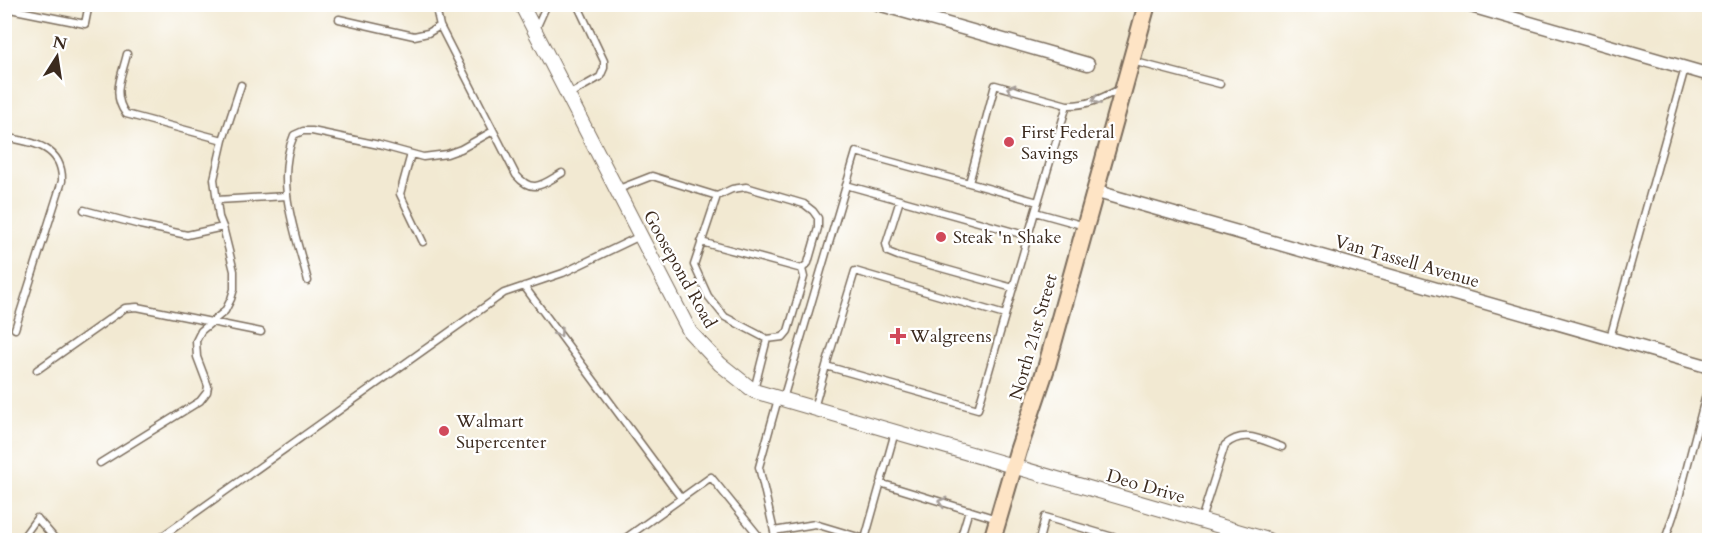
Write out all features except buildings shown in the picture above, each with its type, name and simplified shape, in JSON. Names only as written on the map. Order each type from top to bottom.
[{"type":"main road","name":"North 21st Street","points":[[992,540],[1047,365],[1147,4]]},
{"type":"street","name":"Goosepond Road","points":[[522,4],[690,332],[720,364],[754,391],[1014,467]]},
{"type":"street","points":[[878,4],[915,10],[1088,64]]},
{"type":"street","points":[[1464,4],[1710,75]]},
{"type":"street","name":"Van Tassell Avenue","points":[[1094,191],[1710,368]]},
{"type":"street","name":"Deo Drive","points":[[1014,467],[1201,521],[1239,536],[1268,540]]},
{"type":"lane","points":[[11,4],[10,9],[85,24],[89,4]]},
{"type":"lane","points":[[435,4],[440,26],[516,175],[524,184],[537,187],[562,173]]},
{"type":"lane","points":[[535,31],[548,4]]},
{"type":"lane","points":[[568,94],[600,77],[604,68],[604,62],[577,4]]},
{"type":"lane","points":[[339,19],[414,36],[428,33],[440,26]]},
{"type":"lane","points":[[127,54],[117,95],[120,107],[126,114],[224,140]]},
{"type":"lane","points":[[1131,60],[1220,84]]},
{"type":"lane","points":[[1610,339],[1685,68]]},
{"type":"lane","points":[[100,463],[200,402],[207,392],[208,386],[197,357],[196,341],[201,331],[225,310],[234,288],[234,271],[219,217],[214,179],[241,85]]},
{"type":"lane","points":[[969,183],[994,85],[1067,105],[1079,106],[1095,102],[1124,87]]},
{"type":"lane","points":[[826,366],[978,409],[1067,105]]},
{"type":"lane","points":[[308,281],[287,196],[286,164],[289,146],[294,135],[303,131],[312,131],[423,157],[447,154],[461,149],[493,131]]},
{"type":"lane","points":[[4,137],[27,141],[46,149],[61,164],[62,171],[62,181],[15,329]]},
{"type":"lane","points":[[776,540],[759,467],[856,152],[1038,202]]},
{"type":"lane","points":[[411,154],[400,194],[423,242]]},
{"type":"lane","points":[[616,190],[652,176],[717,196],[732,189],[746,187],[804,204],[818,218],[818,228],[808,263],[802,269]]},
{"type":"lane","points":[[846,185],[1028,236]]},
{"type":"lane","points":[[217,200],[287,196]]},
{"type":"lane","points":[[717,196],[694,265],[708,296],[725,317],[767,339],[783,337],[788,331],[804,277],[802,269]]},
{"type":"lane","points":[[900,200],[886,244],[888,252],[1013,288]]},
{"type":"lane","points":[[84,210],[187,235],[223,227]]},
{"type":"lane","points":[[1035,212],[1085,226]]},
{"type":"lane","points":[[157,540],[504,293],[563,273],[640,236]]},
{"type":"lane","points":[[702,242],[802,269]]},
{"type":"lane","points":[[814,408],[855,271],[1005,315]]},
{"type":"lane","points":[[524,286],[681,498]]},
{"type":"lane","points":[[37,370],[125,308],[137,307],[261,332]]},
{"type":"lane","points":[[754,391],[767,339]]},
{"type":"lane","points":[[1665,540],[1677,505],[1710,380]]},
{"type":"lane","points":[[774,531],[814,524],[867,540],[895,432]]},
{"type":"lane","points":[[1201,521],[1225,445],[1233,438],[1248,436],[1282,447]]},
{"type":"lane","points":[[623,540],[711,477],[762,540]]},
{"type":"lane","points":[[880,483],[998,519]]},
{"type":"lane","points":[[960,540],[969,510]]},
{"type":"lane","points":[[1039,540],[1045,517],[1124,540]]},
{"type":"lane","points":[[21,540],[37,518],[56,540]]},
{"type":"place","name":"First Federal Savings","points":[[1009,142]]},
{"type":"place","name":"Steak 'n Shake","points":[[941,237]]},
{"type":"place","name":"Walgreens","points":[[898,336]]},
{"type":"place","name":"Walmart Supercenter","points":[[444,431]]}]
